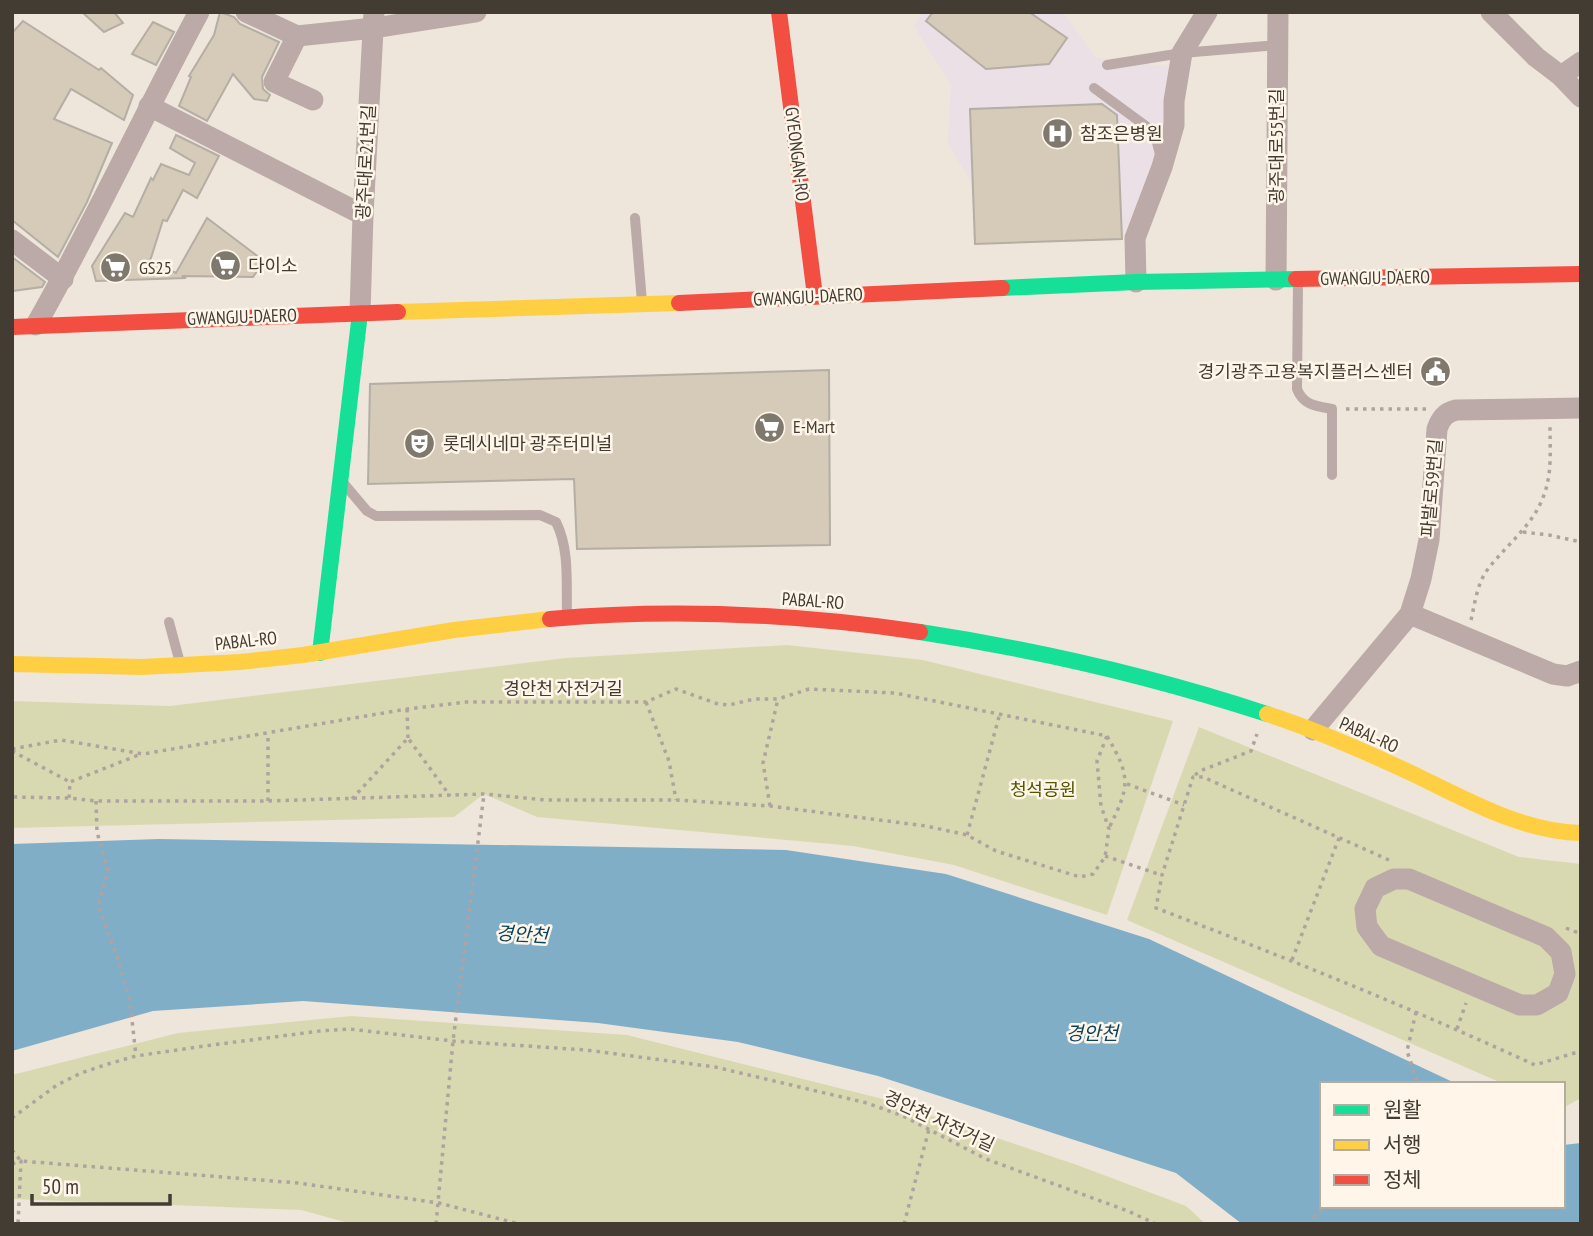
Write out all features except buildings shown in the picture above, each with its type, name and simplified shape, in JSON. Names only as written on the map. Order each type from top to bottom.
[{"type":"street","points":[[36,325],[199,12]]},
{"type":"street","points":[[246,12],[297,36],[374,20],[476,12]]},
{"type":"street","name":"GYEONGAN-RO","points":[[779,12],[815,296]]},
{"type":"street","points":[[1136,282],[1135,238],[1162,167],[1174,125],[1174,101],[1182,53],[1207,12]]},
{"type":"street","name":"광주대로55번길","points":[[1276,280],[1278,12]]},
{"type":"street","points":[[1491,12],[1581,97]]},
{"type":"street","name":"광주대로21번길","points":[[360,313],[374,20]]},
{"type":"street","points":[[297,36],[274,82],[313,100]]},
{"type":"street","points":[[1561,76],[1581,62]]},
{"type":"street","points":[[149,106],[363,215]]},
{"type":"street","points":[[12,240],[62,279]]},
{"type":"street","name":"GWANGJU-DAERO","points":[[12,327],[642,305],[1136,282],[1581,274]]},
{"type":"street","points":[[320,653],[360,313]]},
{"type":"street","points":[[1456,410],[1581,408]]},
{"type":"street","name":"파발로59번길","points":[[1313,730],[1409,614],[1421,579],[1429,540],[1437,429],[1440,419],[1456,410]]},
{"type":"street","name":"PABAL-RO","points":[[12,664],[83,667],[221,664],[320,653],[504,624],[638,613],[692,612],[817,619],[968,638],[1111,669],[1313,730],[1500,816],[1543,829],[1581,833]]},
{"type":"street","points":[[1409,614],[1553,674],[1567,676],[1581,671]]},
{"type":"street","points":[[1394,879],[1409,879],[1546,937],[1561,952],[1565,974],[1558,993],[1537,1005],[1520,1005],[1472,985],[1381,946],[1367,927],[1365,909],[1375,888],[1394,879]]},
{"type":"lane","points":[[1107,65],[1182,53],[1278,44]]},
{"type":"lane","points":[[1094,88],[1154,132],[1162,167]]},
{"type":"lane","points":[[635,218],[642,305]]},
{"type":"lane","points":[[1298,280],[1297,388],[1300,398],[1309,404],[1332,409],[1332,475]]},
{"type":"lane","points":[[341,480],[356,500],[376,516],[540,515],[556,522],[565,551],[567,618]]},
{"type":"lane","points":[[169,622],[181,666]]},
{"type":"path","points":[[1467,639],[1479,584],[1487,570],[1523,532],[1539,508],[1546,491],[1551,408]]},
{"type":"path","points":[[1332,409],[1456,410]]},
{"type":"path","points":[[1523,532],[1549,534],[1581,542]]},
{"type":"path","name":"경안천 자전거길","points":[[12,750],[61,740],[143,754],[407,709],[466,702],[646,702],[676,690],[729,705],[754,699],[778,699],[809,689],[895,693],[1107,736]]},
{"type":"path","points":[[770,806],[763,763],[778,699]]},
{"type":"path","points":[[646,702],[669,761],[676,800]]},
{"type":"path","points":[[407,709],[408,738],[450,796]]},
{"type":"path","points":[[967,835],[1000,713]]},
{"type":"path","points":[[1264,714],[1251,751],[1200,771],[1193,777],[1161,875],[1156,908],[1291,960],[1535,1065],[1581,1052]]},
{"type":"path","points":[[268,733],[268,801]]},
{"type":"path","points":[[12,797],[96,801],[268,801],[484,794],[546,800],[676,800],[770,806],[926,826],[967,835],[996,851],[1080,877],[1093,874],[1105,857],[1109,829],[1120,806],[1126,783],[1123,764],[1107,736]]},
{"type":"path","points":[[1107,736],[1097,761],[1101,806],[1109,829]]},
{"type":"path","points":[[352,799],[408,738]]},
{"type":"path","points":[[12,750],[70,782],[143,754]]},
{"type":"path","points":[[1193,777],[1203,777],[1339,838],[1291,960]]},
{"type":"path","points":[[69,798],[70,782]]},
{"type":"path","points":[[1126,783],[1184,804]]},
{"type":"path","points":[[436,1224],[453,1041],[484,794]]},
{"type":"path","points":[[96,801],[97,832],[108,872],[98,906],[119,962],[130,1002],[136,1056]]},
{"type":"path","points":[[1105,857],[1161,875]]},
{"type":"path","points":[[1457,1030],[1472,985]]},
{"type":"path","points":[[1416,1012],[1407,1051],[1417,1082]]},
{"type":"path","name":"경안천 자전거길","points":[[12,1118],[57,1085],[81,1073],[136,1056],[306,1032],[349,1029],[453,1041],[629,1054],[715,1067],[867,1103],[903,1116],[986,1159],[1128,1211],[1156,1224]]},
{"type":"path","points":[[904,1224],[929,1129]]},
{"type":"path","points":[[12,1150],[21,1161],[18,1224]]},
{"type":"path","points":[[12,1164],[21,1161],[298,1183],[439,1203],[519,1224]]},
{"type":"path","points":[[1308,1224],[1322,1208]]},
{"type":"shaded area","name":"참조은병원","points":[[923,12],[1063,12],[1096,58],[1169,67],[1170,124],[1122,239],[975,244],[973,185],[948,144],[951,85],[914,26]]},
{"type":"green space","name":"청석공원","points":[[787,645],[923,660],[1173,721],[1107,915],[954,865],[853,846],[537,817],[484,794],[454,817],[12,828],[12,701],[170,706],[566,658]]},
{"type":"green space","points":[[1199,727],[1519,857],[1581,864],[1581,1098],[1565,1107],[1565,1082],[1499,1082],[1127,920]]},
{"type":"green space","points":[[351,1016],[627,1035],[879,1098],[1077,1165],[1186,1206],[1206,1224],[352,1224],[301,1210],[12,1199],[12,1075],[178,1033]]},
{"type":"water","name":"경안천","points":[[159,839],[786,850],[946,874],[1149,939],[1453,1082],[1320,1082],[1320,1208],[1565,1208],[1565,1145],[1581,1143],[1581,1224],[1242,1224],[1176,1173],[878,1076],[738,1042],[598,1023],[303,1001],[153,1011],[12,1051],[12,844]]},
{"type":"traffic: fast","points":[[1002,288],[1296,279]]},
{"type":"traffic: fast","points":[[320,653],[360,313]]},
{"type":"traffic: fast","points":[[920,632],[1095,666],[1182,688],[1267,714]]},
{"type":"traffic: slow","points":[[398,312],[679,303]]},
{"type":"traffic: slow","points":[[12,664],[142,667],[240,662],[303,655],[454,630],[550,619]]},
{"type":"traffic: slow","points":[[1267,714],[1358,749],[1514,820],[1558,831],[1581,833]]},
{"type":"traffic: jam","points":[[779,12],[815,296]]},
{"type":"traffic: jam","points":[[1296,279],[1581,274]]},
{"type":"traffic: jam","points":[[679,303],[1002,288]]},
{"type":"traffic: jam","points":[[12,327],[398,312]]},
{"type":"traffic: jam","points":[[550,619],[643,614],[736,615],[828,621],[920,632]]},
{"type":"place","name":"참조은병원","points":[[1057,134]]},
{"type":"place","name":"다이소","points":[[225,266]]},
{"type":"place","name":"GS25","points":[[116,268]]},
{"type":"place","name":"경기광주고용복지플러스센터","points":[[1436,372]]},
{"type":"place","name":"E-Mart","points":[[770,427]]},
{"type":"place","name":"롯데시네마 광주터미널","points":[[420,444]]}]
